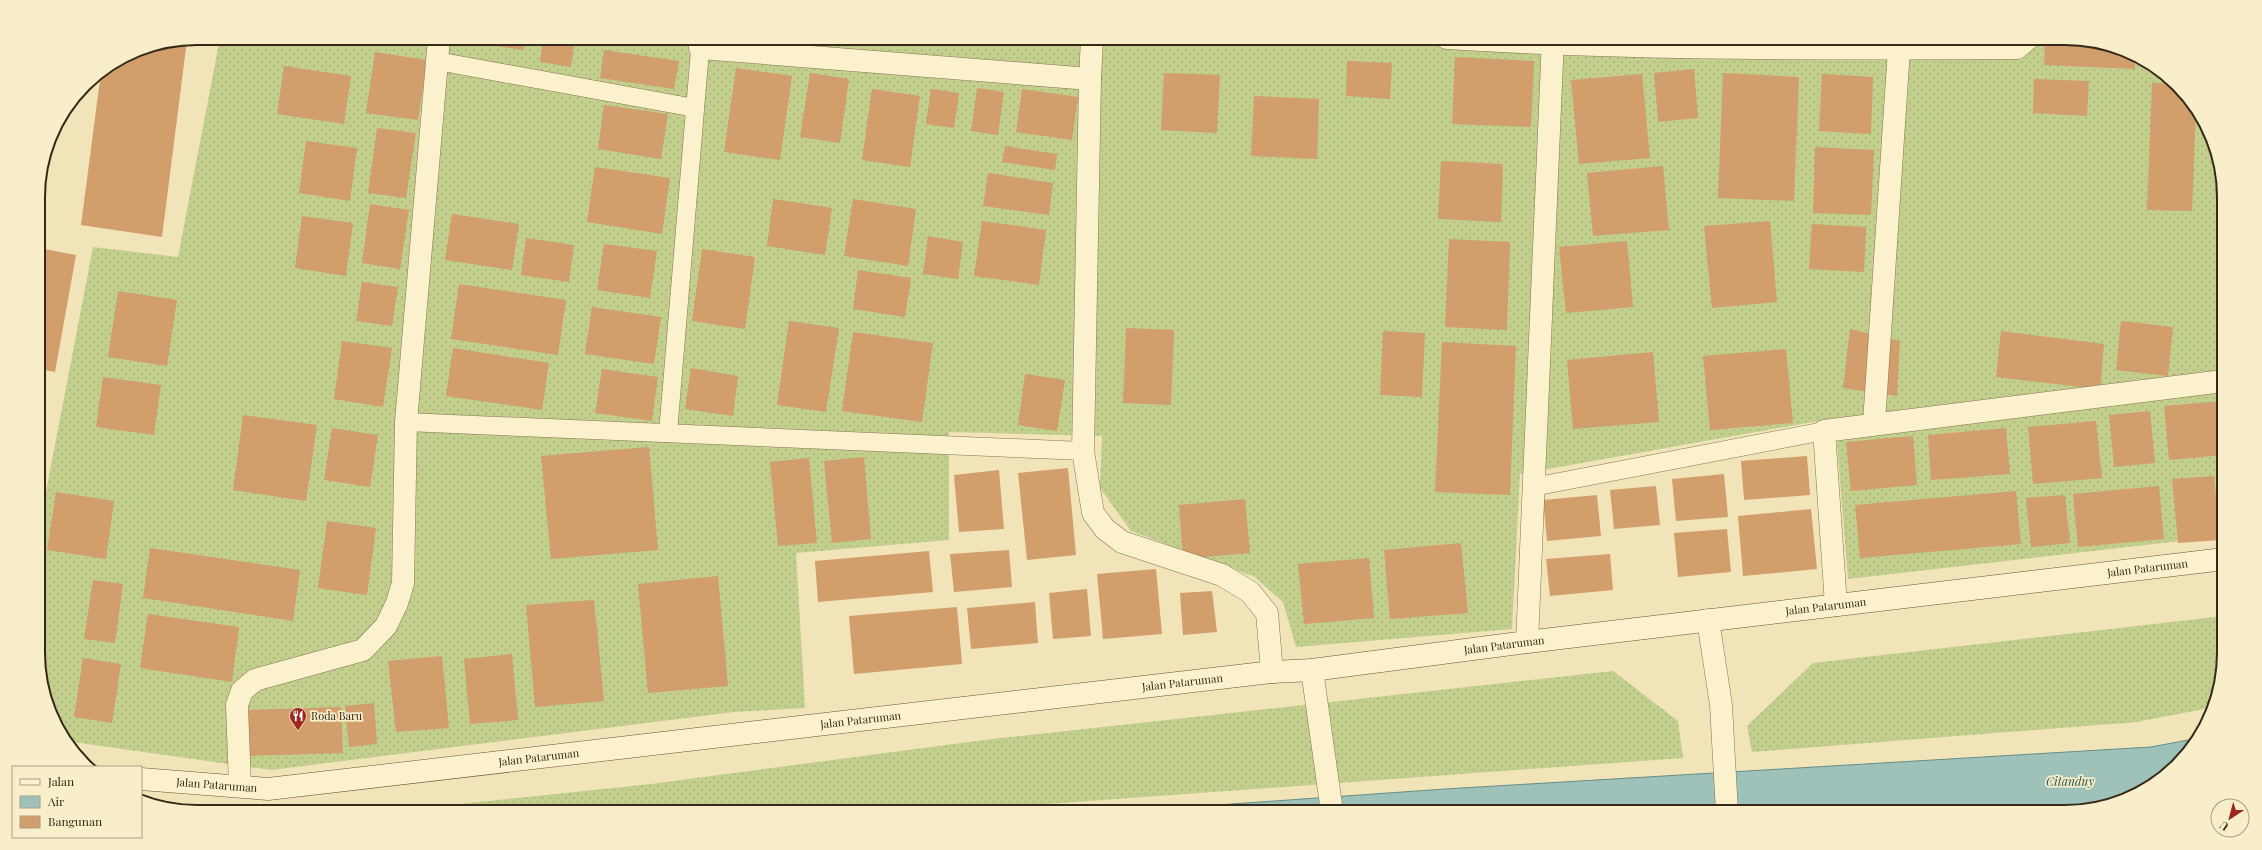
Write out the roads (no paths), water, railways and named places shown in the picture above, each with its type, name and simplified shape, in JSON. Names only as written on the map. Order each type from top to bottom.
[{"type":"street","points":[[240,786],[237,705],[242,691],[255,680],[363,650],[386,626],[397,603],[403,583],[406,422],[438,45]]},
{"type":"street","points":[[722,45],[1090,79]]},
{"type":"street","points":[[1092,45],[1084,451],[1093,513],[1105,529],[1122,542],[1222,575],[1250,592],[1267,613],[1272,672]]},
{"type":"street","points":[[1526,642],[1553,45]]},
{"type":"street","points":[[1874,423],[1899,45]]},
{"type":"street","points":[[1946,45],[2017,48],[2021,45]]},
{"type":"street","points":[[1836,605],[1824,431],[1874,423],[2217,382]]},
{"type":"street","name":"Jalan Pataruman","points":[[142,779],[268,789],[1272,672],[1312,670],[1526,642],[2217,560]]},
{"type":"street","points":[[1708,620],[1722,705],[1727,805]]},
{"type":"street","points":[[1312,670],[1331,805]]},
{"type":"lane","points":[[668,433],[700,45]]},
{"type":"lane","points":[[437,61],[695,108]]},
{"type":"lane","points":[[406,422],[1084,451]]},
{"type":"lane","points":[[1533,487],[1824,431]]},
{"type":"water","name":"Citanduy","points":[[2189,740],[2186,746],[2158,774],[2141,785],[2114,797],[2075,805],[1218,805],[1445,789],[2151,747]]},
{"type":"place","name":"Roda Baru","points":[[298,731]]}]
